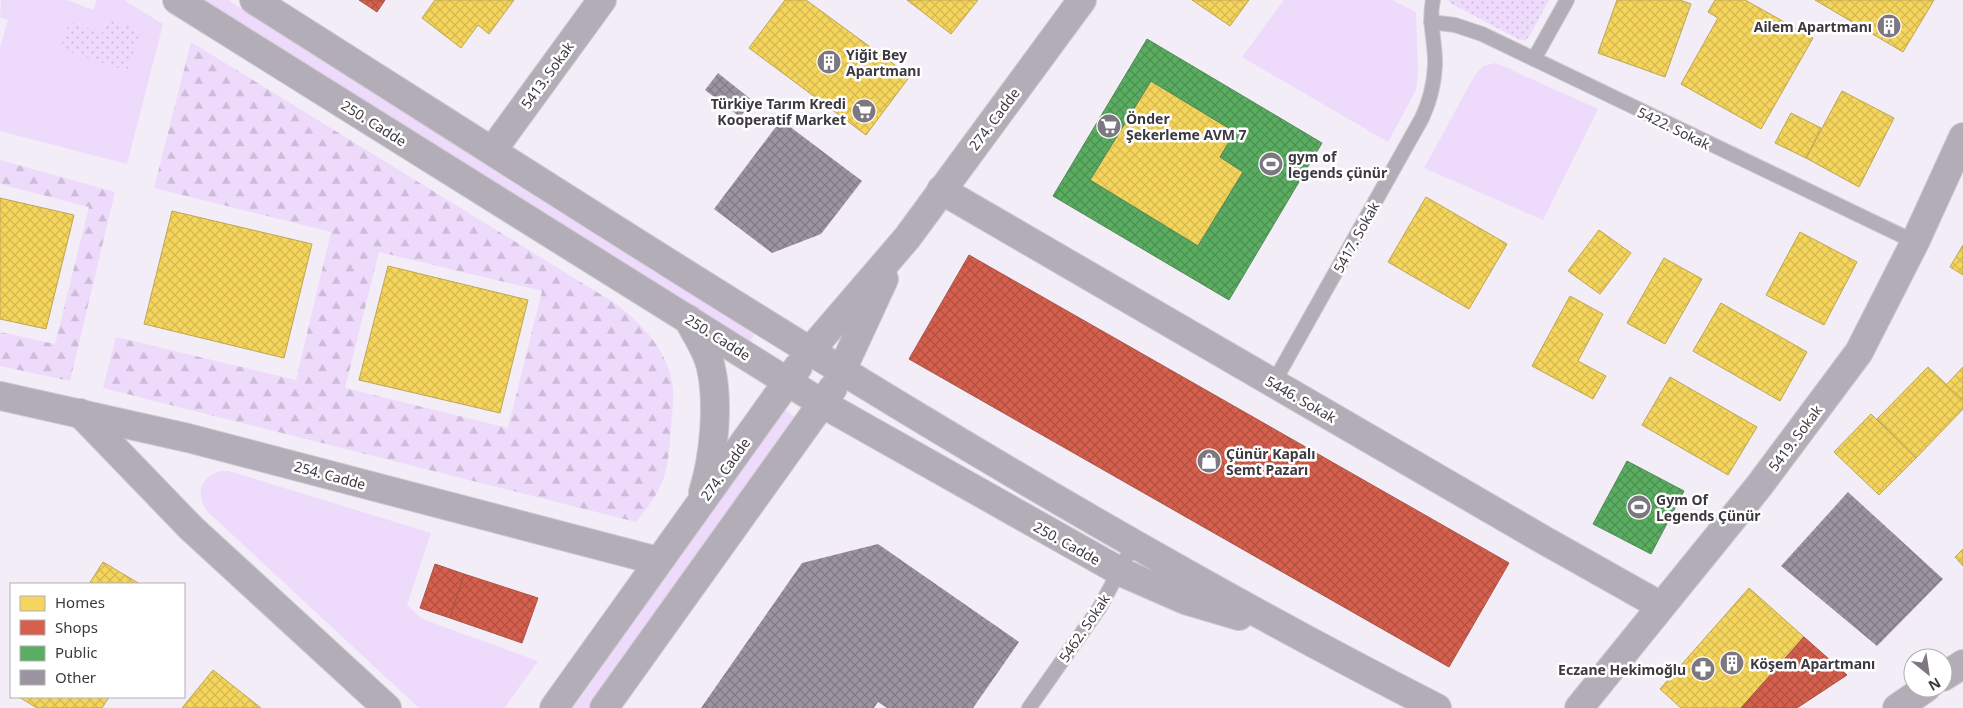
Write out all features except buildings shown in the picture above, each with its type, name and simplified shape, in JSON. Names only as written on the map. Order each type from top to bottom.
[{"type":"street","name":"250. Cadde","points":[[176,0],[823,404],[1121,572],[1185,600],[1282,627]]},
{"type":"street","name":"250. Cadde","points":[[254,0],[841,372],[1133,545],[1282,627],[1437,708]]},
{"type":"street","name":"5413. Sokak","points":[[492,151],[602,0]]},
{"type":"street","name":"274. Cadde","points":[[554,708],[809,352],[907,238],[1082,0]]},
{"type":"street","name":"5419. Sokak","points":[[1579,708],[1792,443],[1858,352],[1915,242],[1963,137]]},
{"type":"street","name":"5446. Sokak","points":[[941,190],[1542,539],[1661,606]]},
{"type":"street","name":"274. Cadde","points":[[604,708],[823,404],[841,372],[868,311],[907,238]]},
{"type":"street","points":[[687,318],[706,351],[714,389],[713,438],[700,504]]},
{"type":"street","name":"254. Cadde","points":[[0,396],[188,438],[658,561]]},
{"type":"street","points":[[80,413],[191,528],[387,708]]},
{"type":"street","points":[[1897,708],[1912,698]]},
{"type":"lane","name":"5417. Sokak","points":[[1274,382],[1351,247],[1431,97],[1435,64],[1431,22],[1433,0]]},
{"type":"lane","points":[[1534,59],[1567,0]]},
{"type":"lane","name":"5422. Sokak","points":[[1431,22],[1472,30],[1800,189],[1915,242]]},
{"type":"lane","name":"5462. Sokak","points":[[1030,708],[1100,607],[1121,572],[1133,545]]},
{"type":"green space","points":[[1,0],[67,0],[93,10],[97,0],[124,0],[163,24],[127,164],[0,131],[0,47],[8,20],[0,17]]},
{"type":"green space","points":[[203,0],[228,0],[756,332],[749,343]]},
{"type":"green space","points":[[1284,0],[1392,0],[1416,12],[1418,73],[1416,90],[1388,142],[1242,57]]},
{"type":"green space","points":[[1448,0],[1549,0],[1530,35],[1526,40],[1520,40],[1452,4]]},
{"type":"green space","points":[[108,19],[141,30],[127,71],[60,48],[69,22],[103,33]]},
{"type":"green space","points":[[191,42],[613,302],[634,319],[653,340],[660,351],[671,376],[673,390],[668,458],[664,477],[656,495],[636,522],[103,388],[116,337],[296,380],[331,232],[154,188]],"holes":[[[379,252],[542,291],[508,428],[345,388]]]},
{"type":"green space","points":[[1496,63],[1598,109],[1543,220],[1424,168],[1475,75],[1483,66]]},
{"type":"green space","points":[[0,160],[115,192],[70,381],[0,366],[0,332],[55,344],[89,207],[0,184]]},
{"type":"green space","points":[[783,408],[794,417],[589,708],[573,708]]},
{"type":"green space","points":[[220,471],[229,471],[431,533],[407,605],[422,619],[538,661],[504,708],[419,708],[208,512],[201,499],[201,488],[207,478]]},
{"type":"place","name":"Ailem Apartmanı","points":[[1889,26]]},
{"type":"place","name":"Yiğit Bey Apartmanı","points":[[829,62]]},
{"type":"place","name":"Türkiye Tarım Kredi Kooperatif Market","points":[[864,111]]},
{"type":"place","name":"Önder Şekerleme AVM 7","points":[[1109,126]]},
{"type":"place","name":"gym of legends çünür","points":[[1271,164]]},
{"type":"place","name":"Çünür Kapalı Semt Pazarı","points":[[1209,461]]},
{"type":"place","name":"Gym Of Legends Çünür","points":[[1639,507]]},
{"type":"place","name":"Köşem Apartmanı","points":[[1732,663]]},
{"type":"place","name":"Eczane Hekimoğlu","points":[[1703,669]]}]
